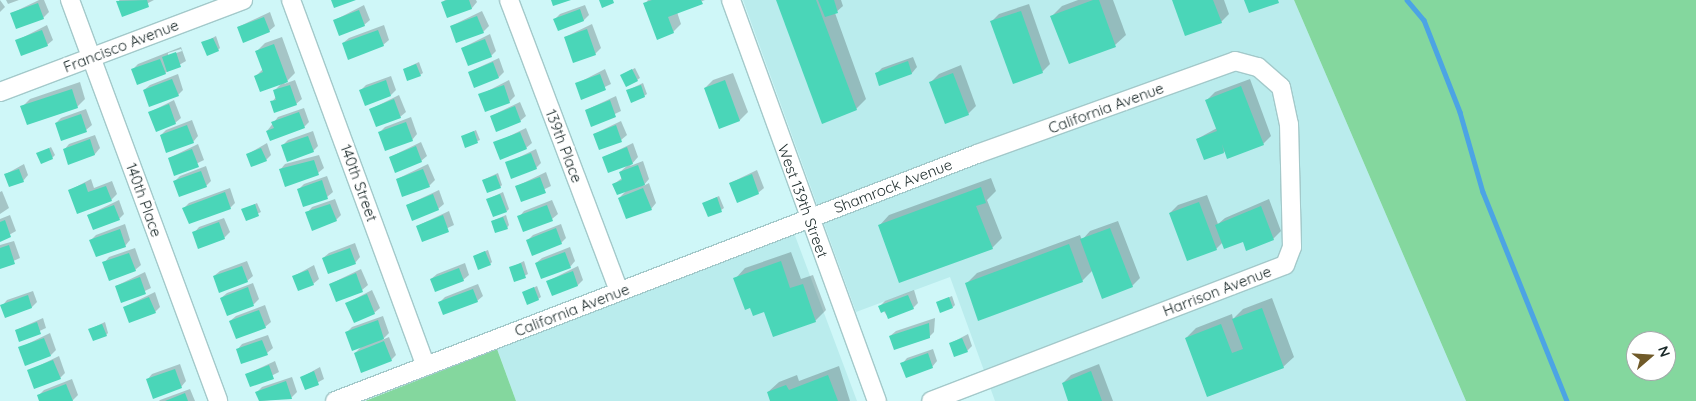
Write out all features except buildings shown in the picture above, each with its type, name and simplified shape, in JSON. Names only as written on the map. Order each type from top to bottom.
[{"type":"street","name":"140th Place","points":[[70,0],[218,401]]},
{"type":"street","name":"Francisco Avenue","points":[[0,92],[243,0]]},
{"type":"street","name":"140th Street","points":[[291,0],[426,366]]},
{"type":"street","name":"139th Place","points":[[509,0],[619,291]]},
{"type":"street","name":"West 139th Street","points":[[731,0],[877,401]]},
{"type":"street","name":"California Avenue","points":[[977,154],[1236,62]]},
{"type":"street","name":"Harrison Avenue","points":[[931,401],[1285,265],[1292,247],[1285,99],[1281,87],[1258,67],[1236,62]]},
{"type":"street","name":"Shamrock Avenue","points":[[809,218],[977,154]]},
{"type":"street","name":"California Avenue","points":[[335,401],[809,218]]},
{"type":"shaded area","points":[[743,0],[1294,0],[1466,401],[995,401],[950,277],[856,312]]},
{"type":"shaded area","points":[[791,225],[857,401],[516,401],[494,340]]},
{"type":"green space","points":[[1294,0],[1696,0],[1696,401],[1466,401]]},
{"type":"green space","points":[[497,349],[516,401],[365,401]]},
{"type":"waterway","points":[[1407,0],[1424,20],[1460,112],[1483,192],[1567,401]]}]
